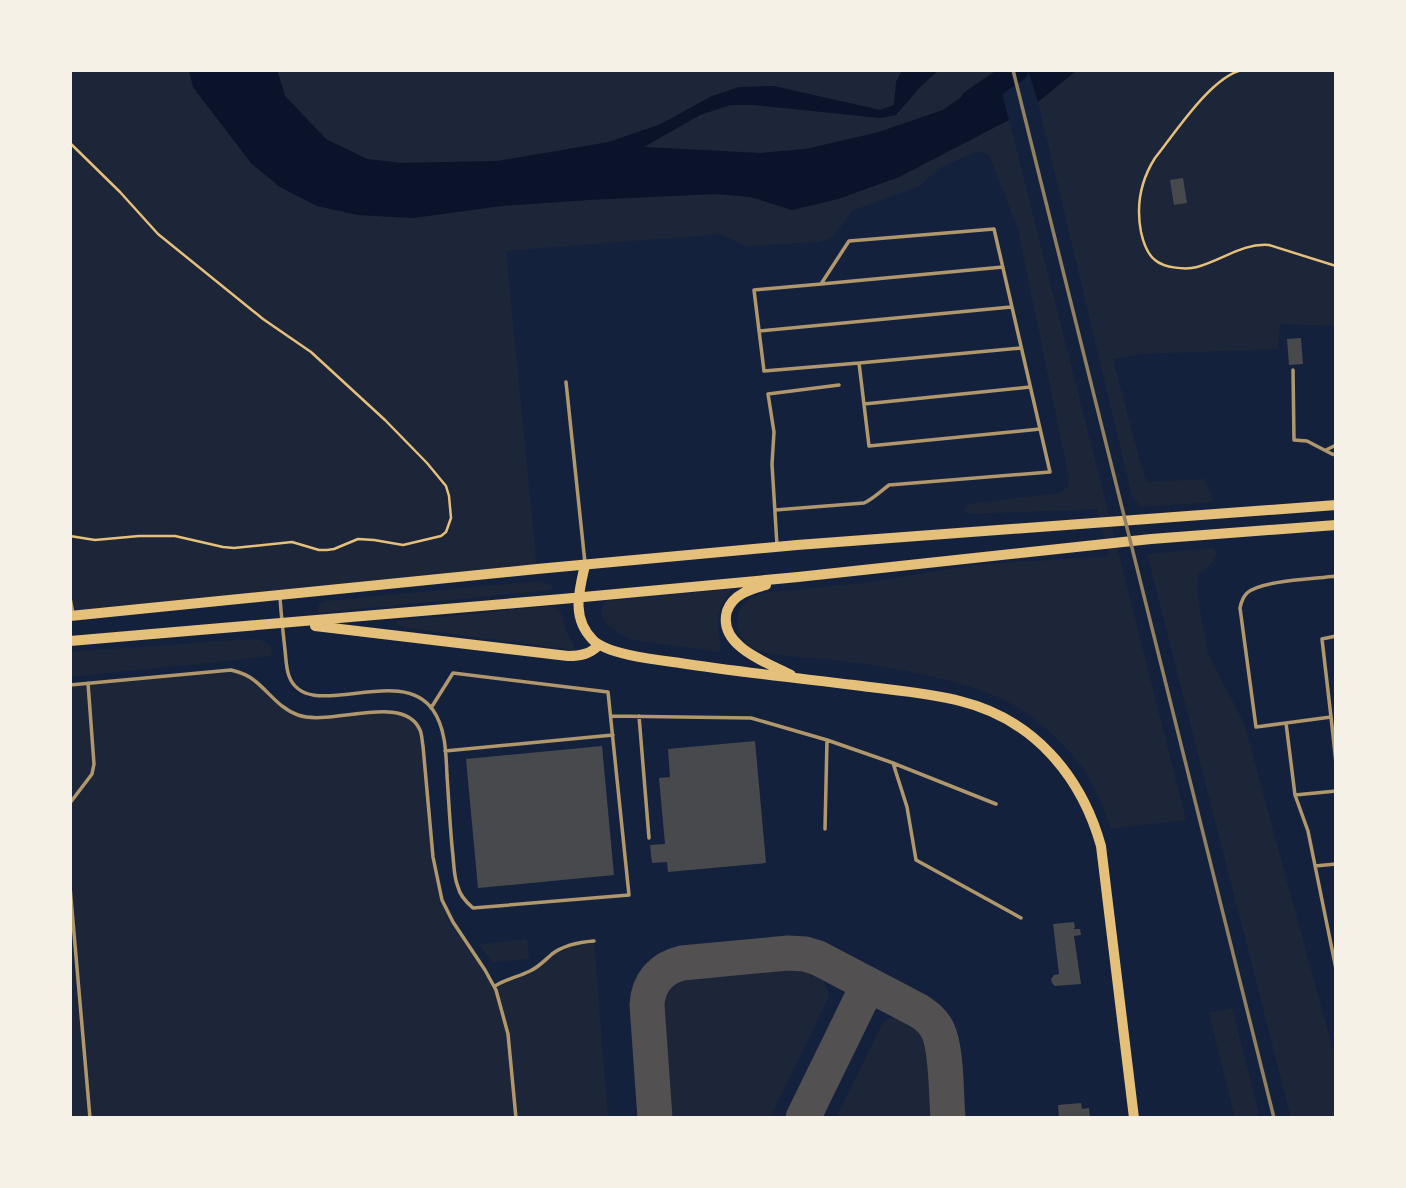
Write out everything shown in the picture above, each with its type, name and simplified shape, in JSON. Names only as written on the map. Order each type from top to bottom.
[{"type":"main road","points":[[72,616],[777,547],[1336,505]]},
{"type":"main road","points":[[70,641],[798,577],[1151,539],[1336,525]]},
{"type":"main road","points":[[585,565],[578,597],[580,614],[591,637],[605,648],[703,667],[959,700],[982,708],[1020,728],[1066,770],[1087,807],[1101,846],[1130,1089],[1131,1118]]},
{"type":"main road","points":[[797,678],[740,647],[730,636],[726,620],[732,603],[746,591],[798,577]]},
{"type":"main road","points":[[287,623],[568,656],[588,653],[600,645]]},
{"type":"lane","points":[[775,510],[864,503],[890,485],[1050,472],[994,229],[849,241],[821,284]]},
{"type":"lane","points":[[1003,267],[754,290],[764,371],[1021,348]]},
{"type":"lane","points":[[759,331],[1012,307]]},
{"type":"lane","points":[[859,363],[869,446],[1040,429]]},
{"type":"lane","points":[[1293,370],[1294,440],[1307,441],[1336,455]]},
{"type":"lane","points":[[566,382],[585,565]]},
{"type":"lane","points":[[777,547],[772,464],[774,432],[768,394],[839,385]]},
{"type":"lane","points":[[864,404],[1030,387]]},
{"type":"lane","points":[[1326,450],[1336,445]]},
{"type":"lane","points":[[1331,717],[1256,727],[1240,608],[1248,592],[1264,585],[1336,578]]},
{"type":"lane","points":[[279,595],[287,623],[288,676],[300,692],[318,696],[405,691],[426,701],[431,708],[441,725],[446,751],[452,848],[458,888],[465,901],[473,908],[629,895],[608,692],[453,673],[431,708]]},
{"type":"lane","points":[[70,598],[72,616]]},
{"type":"lane","points":[[1336,636],[1322,639],[1336,763]]},
{"type":"lane","points":[[70,685],[231,670],[255,681],[271,697],[298,715],[317,718],[385,711],[403,713],[413,719],[421,730],[433,857],[442,900],[453,922],[495,986],[508,1034],[516,1118]]},
{"type":"lane","points":[[70,803],[92,774],[94,764],[88,683]]},
{"type":"lane","points":[[611,716],[751,718],[893,763],[996,804]]},
{"type":"lane","points":[[639,716],[649,838]]},
{"type":"lane","points":[[1286,723],[1295,795],[1308,831],[1336,969]]},
{"type":"lane","points":[[446,751],[613,735]]},
{"type":"lane","points":[[825,829],[827,740]]},
{"type":"lane","points":[[893,763],[907,807],[916,860],[1021,918]]},
{"type":"lane","points":[[1295,795],[1336,791]]},
{"type":"lane","points":[[1315,866],[1336,864]]},
{"type":"lane","points":[[70,887],[90,1118]]},
{"type":"lane","points":[[495,986],[530,971],[565,947],[594,941]]},
{"type":"path","points":[[1242,70],[1225,76],[1211,88],[1147,171],[1140,204],[1143,243],[1156,261],[1174,268],[1195,268],[1241,248],[1258,244],[1336,266]]},
{"type":"path","points":[[70,143],[120,191],[158,234],[243,304],[311,352],[401,435],[446,486],[451,518],[446,532],[441,536],[403,545],[358,539],[327,550],[292,542],[223,547],[175,536],[94,540],[70,536]]},
{"type":"shaded area","points":[[70,70],[189,70],[193,87],[251,163],[280,187],[317,206],[358,215],[413,218],[501,206],[715,194],[751,197],[792,210],[838,199],[899,177],[1009,120],[1186,820],[1111,829],[1091,781],[1065,748],[1028,714],[988,693],[904,670],[767,653],[750,646],[740,634],[737,619],[739,612],[749,599],[763,593],[864,583],[974,565],[1109,556],[1097,509],[970,514],[964,511],[967,504],[1059,493],[1068,487],[1069,478],[1018,229],[989,155],[977,151],[940,168],[919,186],[852,211],[833,237],[820,242],[745,246],[721,234],[506,251],[537,569],[70,616]]},
{"type":"shaded area","points":[[189,70],[277,70],[285,96],[326,139],[367,159],[402,163],[497,161],[609,142],[661,124],[712,96],[739,87],[774,86],[880,110],[894,105],[896,82],[902,70],[939,70],[896,115],[880,118],[730,105],[700,115],[644,147],[760,153],[806,149],[879,132],[943,110],[996,73],[1009,120],[899,177],[838,199],[792,210],[751,197],[715,194],[501,206],[413,218],[358,215],[317,206],[280,187],[251,163],[193,87]]},
{"type":"shaded area","points":[[277,70],[902,70],[896,82],[894,105],[880,110],[774,86],[712,96],[661,124],[609,142],[497,161],[402,163],[367,159],[326,139],[285,96]]},
{"type":"shaded area","points":[[939,70],[995,70],[996,73],[943,110],[879,132],[806,149],[760,153],[643,147],[700,115],[730,105],[880,118]]},
{"type":"shaded area","points":[[1028,70],[1077,70],[1038,102]]},
{"type":"shaded area","points":[[1077,70],[1336,70],[1336,326],[1280,324],[1278,349],[1141,354],[1113,359],[1147,482],[1205,479],[1213,502],[1141,507],[1132,496],[1038,102]]},
{"type":"shaded area","points":[[1212,548],[1217,552],[1214,561],[1198,575],[1197,592],[1208,654],[1244,723],[1336,1061],[1336,1118],[1291,1118],[1147,554]]},
{"type":"shaded area","points":[[541,581],[553,586],[551,590],[318,613],[319,606],[324,601]]},
{"type":"shaded area","points":[[730,589],[718,619],[720,652],[633,640],[608,625],[602,614],[606,601]]},
{"type":"shaded area","points":[[553,606],[561,613],[574,650],[397,625],[397,621]]},
{"type":"shaded area","points":[[261,640],[271,646],[272,656],[70,677],[70,652]]},
{"type":"shaded area","points":[[231,670],[244,674],[298,715],[317,718],[385,711],[403,713],[413,719],[420,730],[433,857],[442,900],[494,986],[530,971],[565,947],[594,941],[608,1118],[70,1118],[70,685]]},
{"type":"shaded area","points":[[527,939],[529,959],[492,962],[479,944]]},
{"type":"shaded area","points":[[771,969],[799,969],[815,974],[826,986],[829,996],[770,1118],[669,1118],[659,1002],[663,988],[674,979]]},
{"type":"shaded area","points":[[1232,1008],[1260,1118],[1235,1118],[1209,1013]]},
{"type":"shaded area","points":[[902,1017],[920,1027],[931,1046],[937,1118],[836,1118],[883,1022]]},
{"type":"building","points":[[1183,178],[1187,203],[1174,205],[1170,180]]},
{"type":"building","points":[[1301,338],[1303,364],[1289,365],[1287,339]]},
{"type":"building","points":[[755,741],[766,863],[668,872],[667,862],[652,863],[650,845],[665,844],[659,778],[670,777],[668,749]]},
{"type":"building","points":[[602,746],[614,875],[478,888],[466,759]]},
{"type":"building","points":[[1074,922],[1074,929],[1080,929],[1081,935],[1074,936],[1081,984],[1055,986],[1051,979],[1059,974],[1053,924]]},
{"type":"building","points":[[1081,1103],[1082,1109],[1089,1108],[1090,1118],[1059,1118],[1058,1105]]},
{"type":"waterway","points":[[972,101],[1017,70]]},
{"type":"taxiway","points":[[655,1118],[647,1005],[650,990],[657,978],[682,963],[788,953],[818,958],[919,1011],[930,1020],[938,1031],[943,1049],[948,1118]]},
{"type":"taxiway","points":[[803,1118],[868,985]]},
{"type":"railway","points":[[1013,70],[1274,1118]]}]
